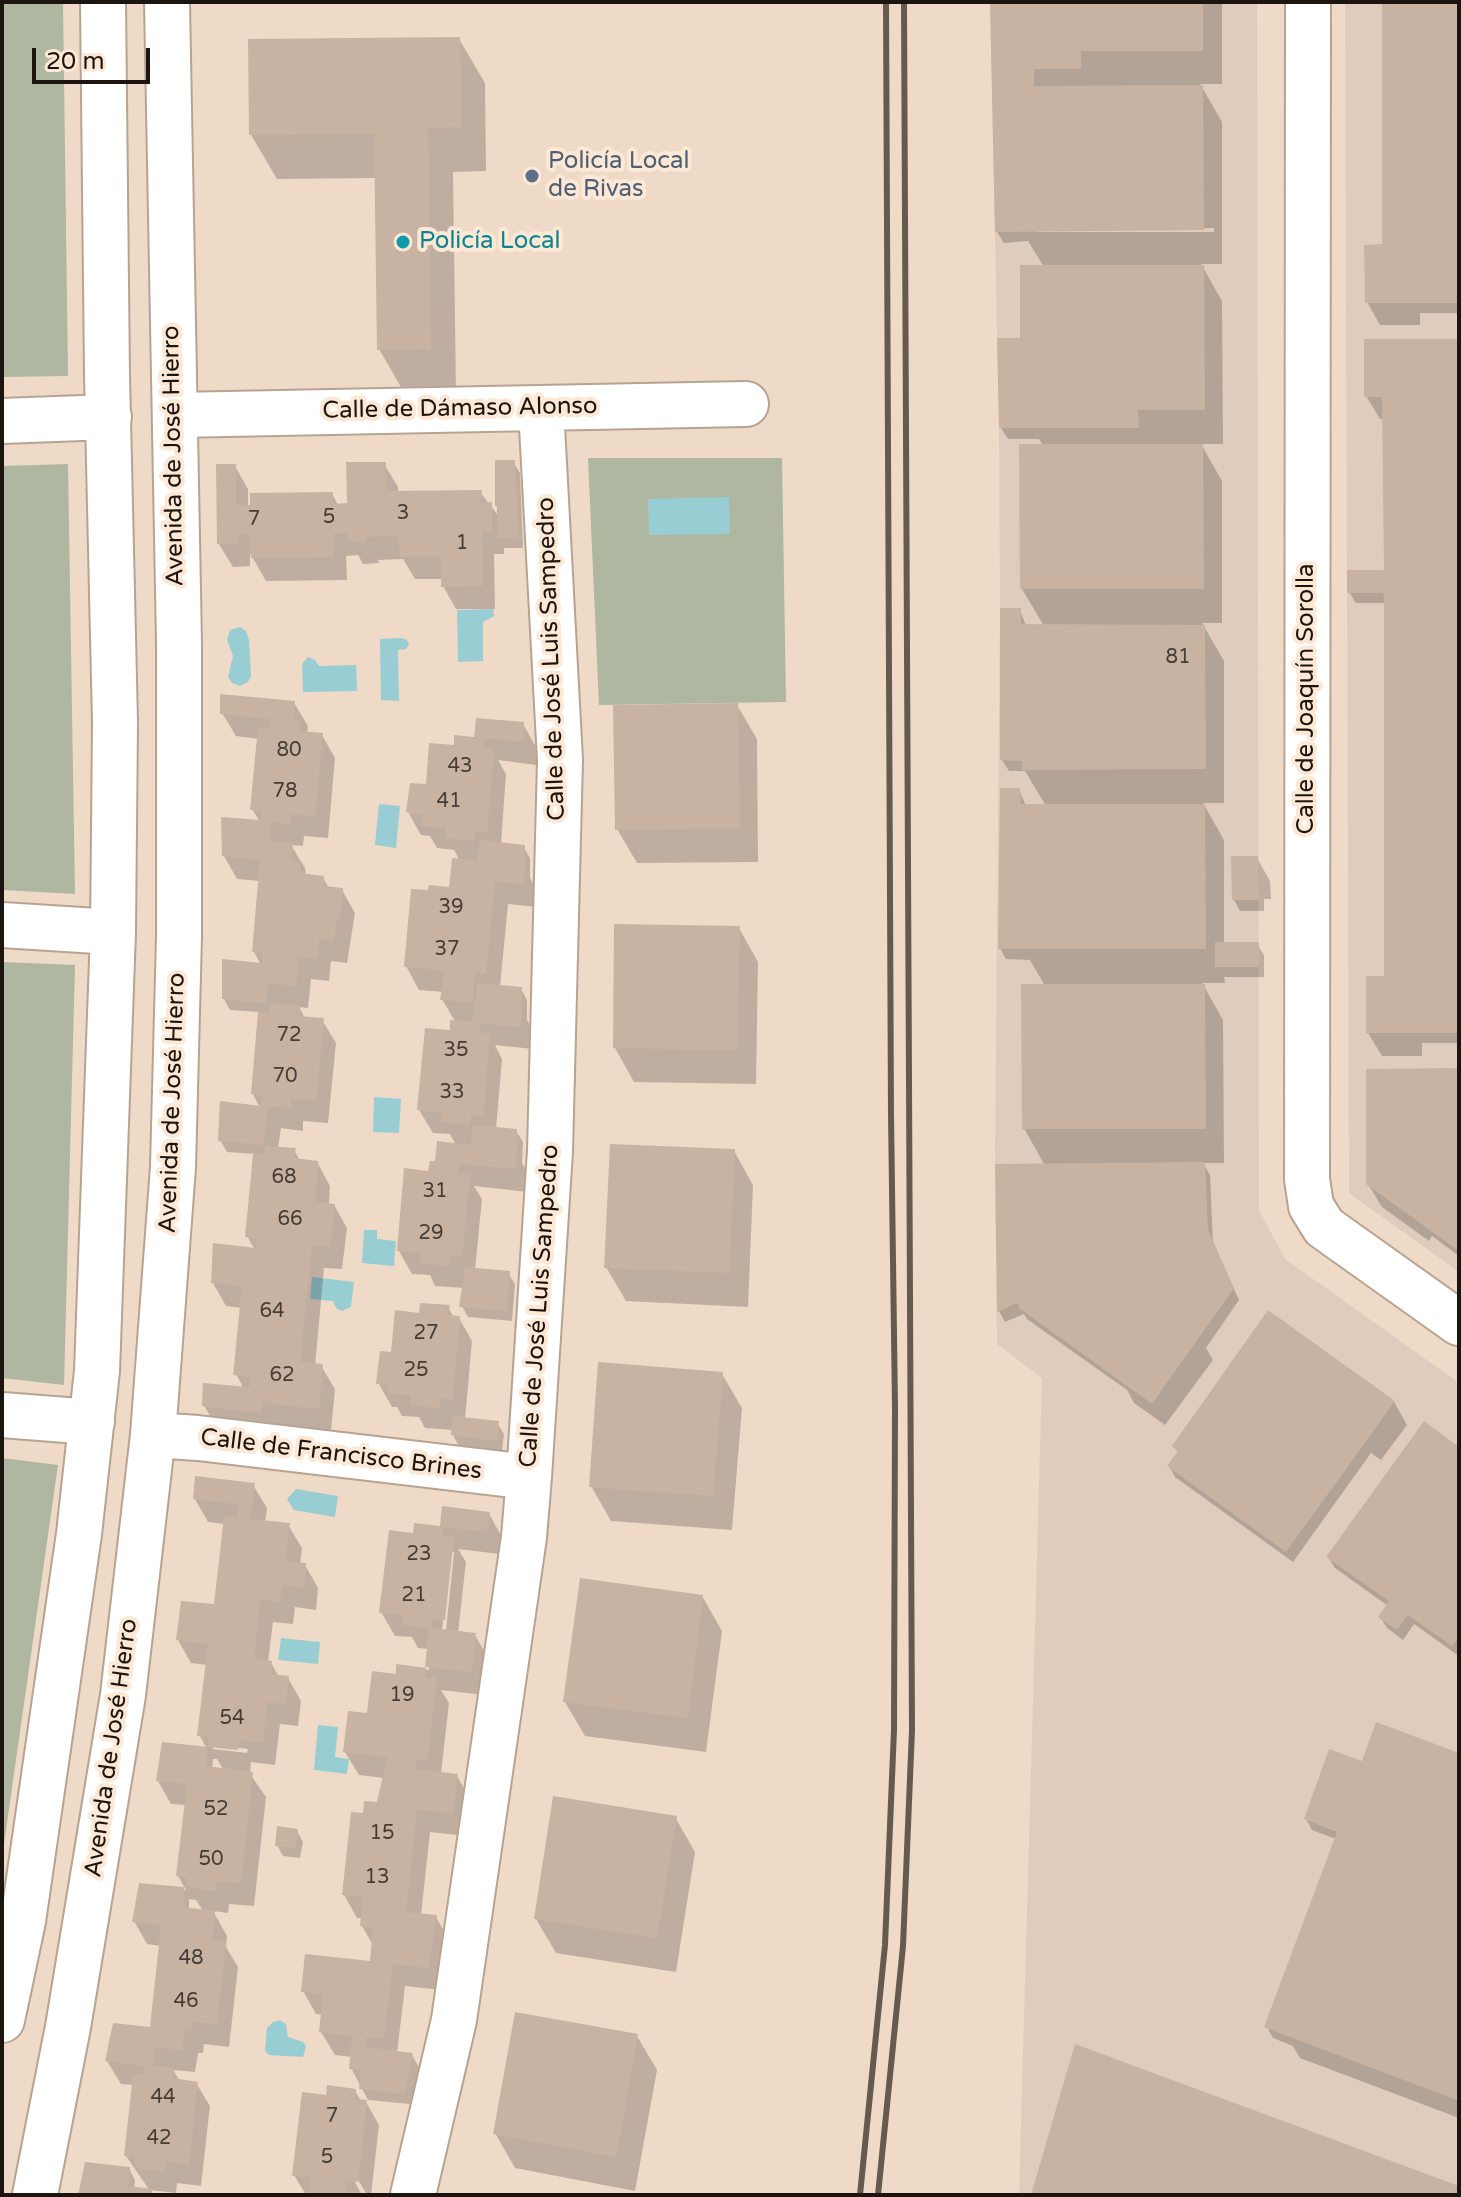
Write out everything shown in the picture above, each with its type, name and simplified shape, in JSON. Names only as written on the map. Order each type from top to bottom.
[{"type":"street","points":[[2,2020],[12,1919],[79,1534],[97,1371],[113,932],[115,723],[103,2]]},
{"type":"street","name":"Avenida de José Hierro","points":[[35,2195],[71,2013],[123,1695],[153,1435],[173,1167],[179,936],[179,643],[167,2]]},
{"type":"street","name":"Calle de Joaquín Sorolla","points":[[1308,2],[1307,1179],[1311,1206],[1324,1227],[1459,1323]]},
{"type":"street","name":"Calle de Dámaso Alonso","points":[[175,415],[746,404]]},
{"type":"street","name":"Calle de José Luis Sampedro","points":[[413,2195],[454,2020],[524,1537],[529,1477],[550,1151],[560,760],[541,408]]},
{"type":"street","points":[[2,421],[109,417]]},
{"type":"street","points":[[2,925],[113,932]]},
{"type":"street","points":[[2,1415],[92,1422]]},
{"type":"street","name":"Calle de Francisco Brines","points":[[153,1435],[529,1477]]},
{"type":"shaded area","points":[[990,2],[1257,2],[1259,1210],[1285,1259],[1459,1383],[1459,2195],[1019,2195],[1042,1378],[997,1344],[995,1147],[1000,608]]},
{"type":"shaded area","points":[[1345,2],[1459,2],[1459,1272],[1349,1193]]},
{"type":"green space","points":[[2,2],[63,2],[68,376],[2,377]]},
{"type":"green space","points":[[588,458],[782,458],[786,702],[599,705]]},
{"type":"green space","points":[[68,464],[75,894],[2,890],[2,466]]},
{"type":"green space","points":[[2,962],[75,965],[64,1385],[2,1378]]},
{"type":"green space","points":[[2,1458],[58,1465],[2,1858]]},
{"type":"water","points":[[729,497],[730,534],[649,535],[648,499]]},
{"type":"water","points":[[493,609],[494,616],[483,622],[483,661],[458,662],[457,610]]},
{"type":"water","points":[[240,627],[246,631],[249,640],[251,676],[248,682],[240,686],[228,677],[233,656],[227,640],[230,630]]},
{"type":"water","points":[[402,638],[409,644],[406,649],[398,650],[399,701],[381,700],[380,639]]},
{"type":"water","points":[[308,657],[319,666],[356,665],[357,691],[303,692],[302,664]]},
{"type":"water","points":[[379,804],[400,806],[396,848],[375,845]]},
{"type":"water","points":[[374,1097],[401,1099],[399,1133],[373,1132]]},
{"type":"water","points":[[364,1230],[377,1230],[377,1239],[396,1241],[394,1266],[362,1263]]},
{"type":"water","points":[[312,1277],[354,1282],[351,1307],[342,1311],[336,1308],[333,1301],[310,1299]]},
{"type":"water","points":[[296,1489],[338,1496],[335,1517],[294,1510],[287,1499]]},
{"type":"water","points":[[281,1638],[320,1642],[318,1664],[278,1660]]},
{"type":"water","points":[[318,1725],[338,1727],[335,1757],[349,1759],[347,1774],[314,1770]]},
{"type":"water","points":[[280,2020],[286,2024],[288,2037],[306,2046],[303,2057],[269,2055],[265,2051],[267,2028]]},
{"type":"building","points":[[990,2],[1203,2],[1203,51],[1081,51],[1081,69],[1034,69],[1034,86],[1203,85],[1204,230],[995,232]]},
{"type":"building","points":[[1382,2],[1459,2],[1459,303],[1365,303],[1364,245],[1382,244]]},
{"type":"building","name":"Policía Local","points":[[460,37],[461,127],[428,128],[431,349],[377,350],[374,134],[249,135],[248,39]]},
{"type":"building","points":[[1020,265],[1204,265],[1205,410],[1138,410],[1139,428],[999,428],[997,338],[1020,338]]},
{"type":"building","points":[[1364,339],[1459,339],[1459,1033],[1366,1033],[1366,976],[1384,976],[1384,597],[1383,593],[1347,593],[1347,570],[1384,570],[1382,397],[1364,397]]},
{"type":"building","points":[[1019,444],[1203,444],[1204,589],[1020,589]]},
{"type":"building","points":[[495,460],[515,460],[518,537],[498,538]]},
{"type":"building","points":[[346,462],[386,462],[386,491],[482,490],[481,502],[492,502],[492,531],[482,531],[483,586],[441,587],[441,556],[400,557],[399,536],[366,537],[367,541],[348,542],[347,533],[334,533],[334,557],[251,558],[250,534],[238,535],[237,544],[217,544],[216,464],[236,464],[236,505],[250,505],[250,493],[333,492],[333,504],[347,503]]},
{"type":"building","points":[[1000,608],[1021,608],[1021,624],[1205,625],[1206,769],[1022,770],[1022,761],[1000,760]]},
{"type":"building","points":[[220,694],[295,701],[293,720],[300,721],[299,731],[323,733],[315,816],[291,814],[290,824],[271,822],[269,841],[293,843],[291,862],[301,864],[300,873],[324,876],[324,886],[343,888],[340,919],[337,918],[334,941],[319,939],[317,959],[298,957],[296,986],[268,983],[266,1003],[222,999],[222,959],[262,963],[263,953],[252,952],[260,860],[222,856],[221,817],[261,820],[261,811],[250,810],[258,727],[269,728],[270,719],[220,714]]},
{"type":"building","points":[[738,703],[740,828],[615,830],[613,705]]},
{"type":"building","points":[[476,718],[524,722],[524,742],[484,738],[483,748],[494,749],[487,832],[476,831],[474,841],[445,838],[446,828],[422,826],[423,815],[406,812],[410,783],[426,784],[429,743],[454,745],[454,735],[474,737]]},
{"type":"building","points":[[1000,788],[1020,788],[1021,804],[1205,804],[1206,949],[998,949]]},
{"type":"building","points":[[480,840],[525,845],[524,885],[495,881],[486,974],[475,973],[472,1002],[440,1000],[445,970],[404,967],[411,889],[428,890],[429,885],[449,887],[452,858],[478,860]]},
{"type":"building","points":[[1231,856],[1258,856],[1259,900],[1232,900]]},
{"type":"building","points":[[614,924],[740,926],[737,1050],[613,1048]]},
{"type":"building","points":[[1215,942],[1259,942],[1259,967],[1215,967]]},
{"type":"building","points":[[478,983],[522,987],[521,1027],[480,1023],[479,1032],[490,1034],[483,1117],[471,1115],[470,1125],[441,1122],[442,1113],[417,1110],[425,1028],[450,1030],[450,1020],[472,1022]]},
{"type":"building","points":[[1021,984],[1205,984],[1206,1129],[1022,1129]]},
{"type":"building","points":[[271,1003],[300,1006],[299,1016],[324,1018],[316,1101],[291,1098],[291,1108],[268,1106],[263,1145],[218,1141],[220,1101],[261,1106],[262,1096],[251,1094],[258,1012],[269,1013]]},
{"type":"building","points":[[1459,1068],[1459,1251],[1366,1184],[1366,1069]]},
{"type":"building","points":[[473,1125],[517,1129],[516,1169],[459,1164],[458,1173],[470,1175],[462,1257],[451,1256],[449,1266],[420,1263],[421,1253],[397,1251],[404,1168],[428,1171],[430,1161],[435,1161],[437,1141],[471,1145]]},
{"type":"building","points":[[610,1144],[735,1149],[729,1273],[604,1268]]},
{"type":"building","points":[[265,1146],[296,1148],[294,1158],[318,1161],[315,1202],[335,1204],[330,1247],[312,1245],[300,1362],[323,1364],[319,1409],[263,1403],[261,1413],[202,1406],[203,1383],[250,1387],[251,1377],[233,1375],[242,1286],[211,1283],[213,1243],[256,1248],[257,1238],[245,1237],[253,1154],[265,1155]]},
{"type":"building","points":[[1205,1162],[1208,1230],[1234,1288],[1152,1404],[1019,1308],[1018,1303],[997,1312],[995,1164]]},
{"type":"building","points":[[465,1267],[510,1271],[507,1311],[459,1307]]},
{"type":"building","points":[[420,1303],[450,1305],[448,1315],[460,1316],[452,1400],[441,1398],[439,1408],[410,1405],[411,1395],[387,1393],[388,1385],[376,1384],[380,1351],[391,1352],[395,1310],[419,1313]]},
{"type":"building","points":[[1268,1310],[1395,1401],[1286,1552],[1167,1466],[1178,1451],[1172,1446]]},
{"type":"building","points":[[598,1362],[723,1372],[713,1496],[589,1487]]},
{"type":"building","points":[[453,1416],[499,1421],[497,1441],[451,1435]]},
{"type":"building","points":[[1424,1421],[1459,1447],[1459,1637],[1452,1646],[1408,1615],[1397,1630],[1378,1617],[1389,1601],[1326,1557]]},
{"type":"building","points":[[195,1476],[255,1483],[250,1519],[290,1523],[285,1561],[306,1563],[304,1588],[282,1585],[280,1602],[260,1599],[254,1659],[272,1661],[271,1674],[289,1676],[286,1704],[267,1702],[263,1743],[239,1740],[238,1750],[208,1747],[209,1737],[197,1736],[208,1644],[176,1640],[181,1601],[214,1604],[224,1516],[237,1517],[238,1504],[193,1499]]},
{"type":"building","points":[[442,1506],[490,1512],[488,1532],[443,1527],[443,1536],[454,1537],[445,1620],[433,1619],[432,1628],[476,1633],[472,1672],[425,1667],[429,1628],[403,1625],[404,1615],[379,1613],[389,1530],[413,1533],[414,1523],[440,1526]]},
{"type":"building","points":[[580,1578],[703,1595],[688,1718],[563,1702]]},
{"type":"building","points":[[396,1664],[426,1668],[425,1677],[437,1678],[427,1761],[416,1760],[415,1769],[458,1774],[453,1814],[417,1809],[406,1912],[437,1915],[428,1968],[393,1964],[384,2039],[366,2037],[365,2047],[413,2053],[405,2094],[359,2089],[361,2070],[349,2069],[352,2036],[319,2032],[323,1994],[301,1992],[305,1954],[370,1961],[373,1928],[360,1926],[363,1897],[342,1895],[351,1812],[363,1813],[364,1801],[377,1802],[387,1757],[343,1752],[348,1711],[367,1713],[372,1671],[396,1674]]},
{"type":"building","points":[[1376,1722],[1459,1753],[1459,2101],[1264,2027],[1337,1832],[1304,1819],[1329,1749],[1362,1761]]},
{"type":"building","points":[[162,1742],[208,1747],[206,1766],[253,1772],[241,1883],[217,1881],[216,1891],[186,1887],[187,1878],[176,1876],[187,1784],[156,1781]]},
{"type":"building","points":[[553,1796],[677,1816],[657,1938],[534,1919]]},
{"type":"building","points":[[277,1826],[298,1829],[295,1848],[275,1846]]},
{"type":"building","points":[[139,1883],[184,1887],[183,1907],[215,1911],[212,1940],[226,1942],[217,2024],[192,2022],[191,2031],[185,2030],[182,2050],[155,2047],[152,2066],[175,2068],[173,2078],[198,2082],[189,2164],[165,2161],[164,2171],[134,2168],[135,2158],[124,2156],[133,2074],[144,2075],[145,2066],[105,2061],[113,2023],[150,2027],[161,1925],[132,1922]]},
{"type":"building","points":[[515,2012],[638,2034],[616,2157],[493,2134]]},
{"type":"building","points":[[1075,2044],[1459,2186],[1459,2195],[1031,2195]]},
{"type":"building","points":[[327,2085],[356,2089],[355,2099],[367,2100],[358,2182],[346,2181],[345,2191],[362,2195],[309,2195],[311,2177],[292,2176],[302,2092],[326,2095]]},
{"type":"building","points":[[85,2162],[130,2167],[128,2186],[152,2189],[152,2195],[78,2195]]},
{"type":"railway","points":[[860,2195],[885,1945],[894,1730],[895,1407],[886,2]]},
{"type":"railway","points":[[878,2195],[903,1946],[912,1730],[904,2]]},
{"type":"place","name":"Policía Local de Rivas","points":[[532,176]]},
{"type":"place","name":"Policía Local","points":[[403,242]]}]
